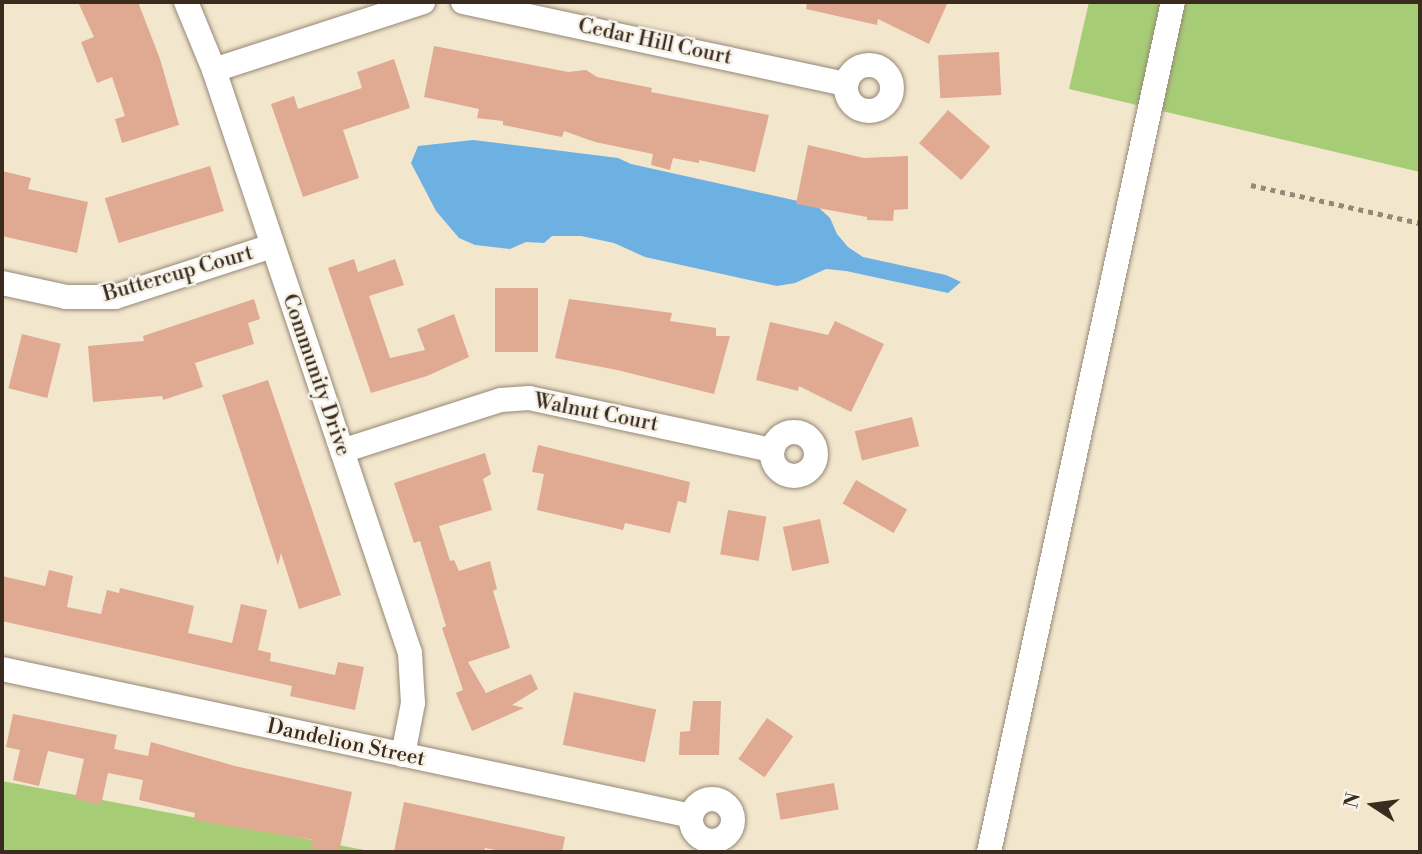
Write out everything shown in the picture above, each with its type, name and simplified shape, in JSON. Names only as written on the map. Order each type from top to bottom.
[{"type":"street","name":"Community Drive","points":[[186,2],[214,70],[410,653],[413,703],[403,755]]},
{"type":"street","points":[[214,70],[423,2]]},
{"type":"street","name":"Cedar Hill Court","points":[[463,2],[846,84]]},
{"type":"street","points":[[989,852],[1173,2]]},
{"type":"street","name":"Buttercup Court","points":[[2,283],[66,297],[114,297],[272,246]]},
{"type":"street","name":"Walnut Court","points":[[342,451],[501,400],[529,398],[772,450]]},
{"type":"street","name":"Dandelion Street","points":[[2,669],[691,816]]},
{"type":"path","points":[[1251,185],[1420,223]]},
{"type":"green space","points":[[1089,2],[1420,2],[1420,172],[1069,89]]},
{"type":"green space","points":[[2,781],[375,852],[2,852]]},
{"type":"water","points":[[473,140],[618,158],[631,164],[816,205],[830,218],[837,234],[848,247],[863,257],[946,275],[961,282],[948,293],[826,269],[795,283],[777,286],[645,257],[614,243],[581,236],[552,236],[544,243],[526,242],[510,249],[475,245],[459,238],[436,211],[411,163],[418,146]]},
{"type":"building","points":[[78,2],[138,2],[160,59],[179,125],[122,143],[115,119],[125,116],[112,77],[97,83],[81,42],[94,37]]},
{"type":"building","points":[[807,2],[948,2],[929,44],[878,19],[877,25],[806,9]]},
{"type":"building","points":[[434,46],[568,72],[586,70],[597,77],[652,88],[651,92],[769,115],[755,172],[699,160],[699,163],[673,158],[670,170],[651,165],[653,154],[595,142],[564,131],[562,137],[503,125],[503,121],[477,118],[479,109],[424,97]]},
{"type":"building","points":[[999,52],[1001,95],[940,98],[938,55]]},
{"type":"building","points":[[394,59],[410,108],[343,130],[359,178],[303,197],[271,104],[294,96],[298,109],[362,88],[357,72]]},
{"type":"building","points":[[948,110],[990,147],[961,180],[919,143]]},
{"type":"building","points":[[808,145],[864,158],[908,156],[908,209],[894,210],[893,221],[867,220],[867,217],[796,204]]},
{"type":"building","points":[[210,166],[224,211],[119,243],[105,198]]},
{"type":"building","points":[[2,171],[31,178],[28,189],[88,202],[77,253],[2,236]]},
{"type":"building","points":[[354,259],[358,272],[395,259],[404,285],[369,296],[390,358],[425,350],[417,329],[454,314],[469,357],[427,376],[371,393],[328,268]]},
{"type":"building","points":[[495,288],[538,288],[538,352],[495,352]]},
{"type":"building","points":[[254,299],[260,319],[248,323],[254,344],[195,363],[203,387],[163,400],[162,396],[93,402],[88,346],[144,341],[143,336]]},
{"type":"building","points":[[569,299],[672,313],[670,321],[716,328],[716,336],[730,336],[714,394],[555,358]]},
{"type":"building","points":[[835,321],[884,344],[851,412],[799,386],[798,391],[756,380],[770,322],[828,335]]},
{"type":"building","points":[[22,334],[61,344],[47,398],[8,388]]},
{"type":"building","points":[[268,380],[341,595],[299,609],[281,553],[278,565],[222,395]]},
{"type":"building","points":[[912,417],[919,446],[862,460],[855,431]]},
{"type":"building","points":[[538,445],[690,482],[686,503],[678,501],[670,533],[625,523],[623,530],[537,510],[544,474],[532,472]]},
{"type":"building","points":[[485,453],[491,474],[483,479],[492,510],[439,526],[450,561],[454,560],[459,571],[490,561],[497,589],[493,591],[510,648],[468,662],[486,693],[531,674],[538,689],[512,705],[524,708],[472,731],[456,693],[463,690],[442,628],[446,626],[420,541],[414,543],[394,483]]},
{"type":"building","points":[[856,480],[907,510],[894,533],[842,503]]},
{"type":"building","points":[[728,510],[766,517],[759,561],[720,554]]},
{"type":"building","points":[[820,519],[829,563],[792,571],[783,527]]},
{"type":"building","points":[[49,570],[73,576],[67,607],[101,614],[107,590],[119,593],[120,588],[194,606],[188,633],[232,643],[241,604],[267,610],[258,650],[271,653],[270,661],[335,675],[338,662],[364,667],[355,710],[290,696],[292,686],[2,621],[2,576],[45,586]]},
{"type":"building","points":[[574,692],[656,709],[645,762],[563,745]]},
{"type":"building","points":[[693,701],[721,701],[719,755],[679,755],[680,732],[690,731]]},
{"type":"building","points":[[13,714],[117,735],[114,749],[148,756],[151,742],[235,766],[352,792],[339,852],[311,848],[313,840],[194,820],[195,813],[139,800],[143,780],[108,773],[101,805],[75,799],[84,759],[48,751],[39,786],[13,780],[20,750],[6,747]]},
{"type":"building","points":[[767,718],[793,736],[765,777],[738,759]]},
{"type":"building","points":[[834,783],[839,810],[781,820],[776,793]]},
{"type":"building","points":[[404,802],[565,837],[562,852],[506,852],[485,848],[484,852],[394,852]]}]
